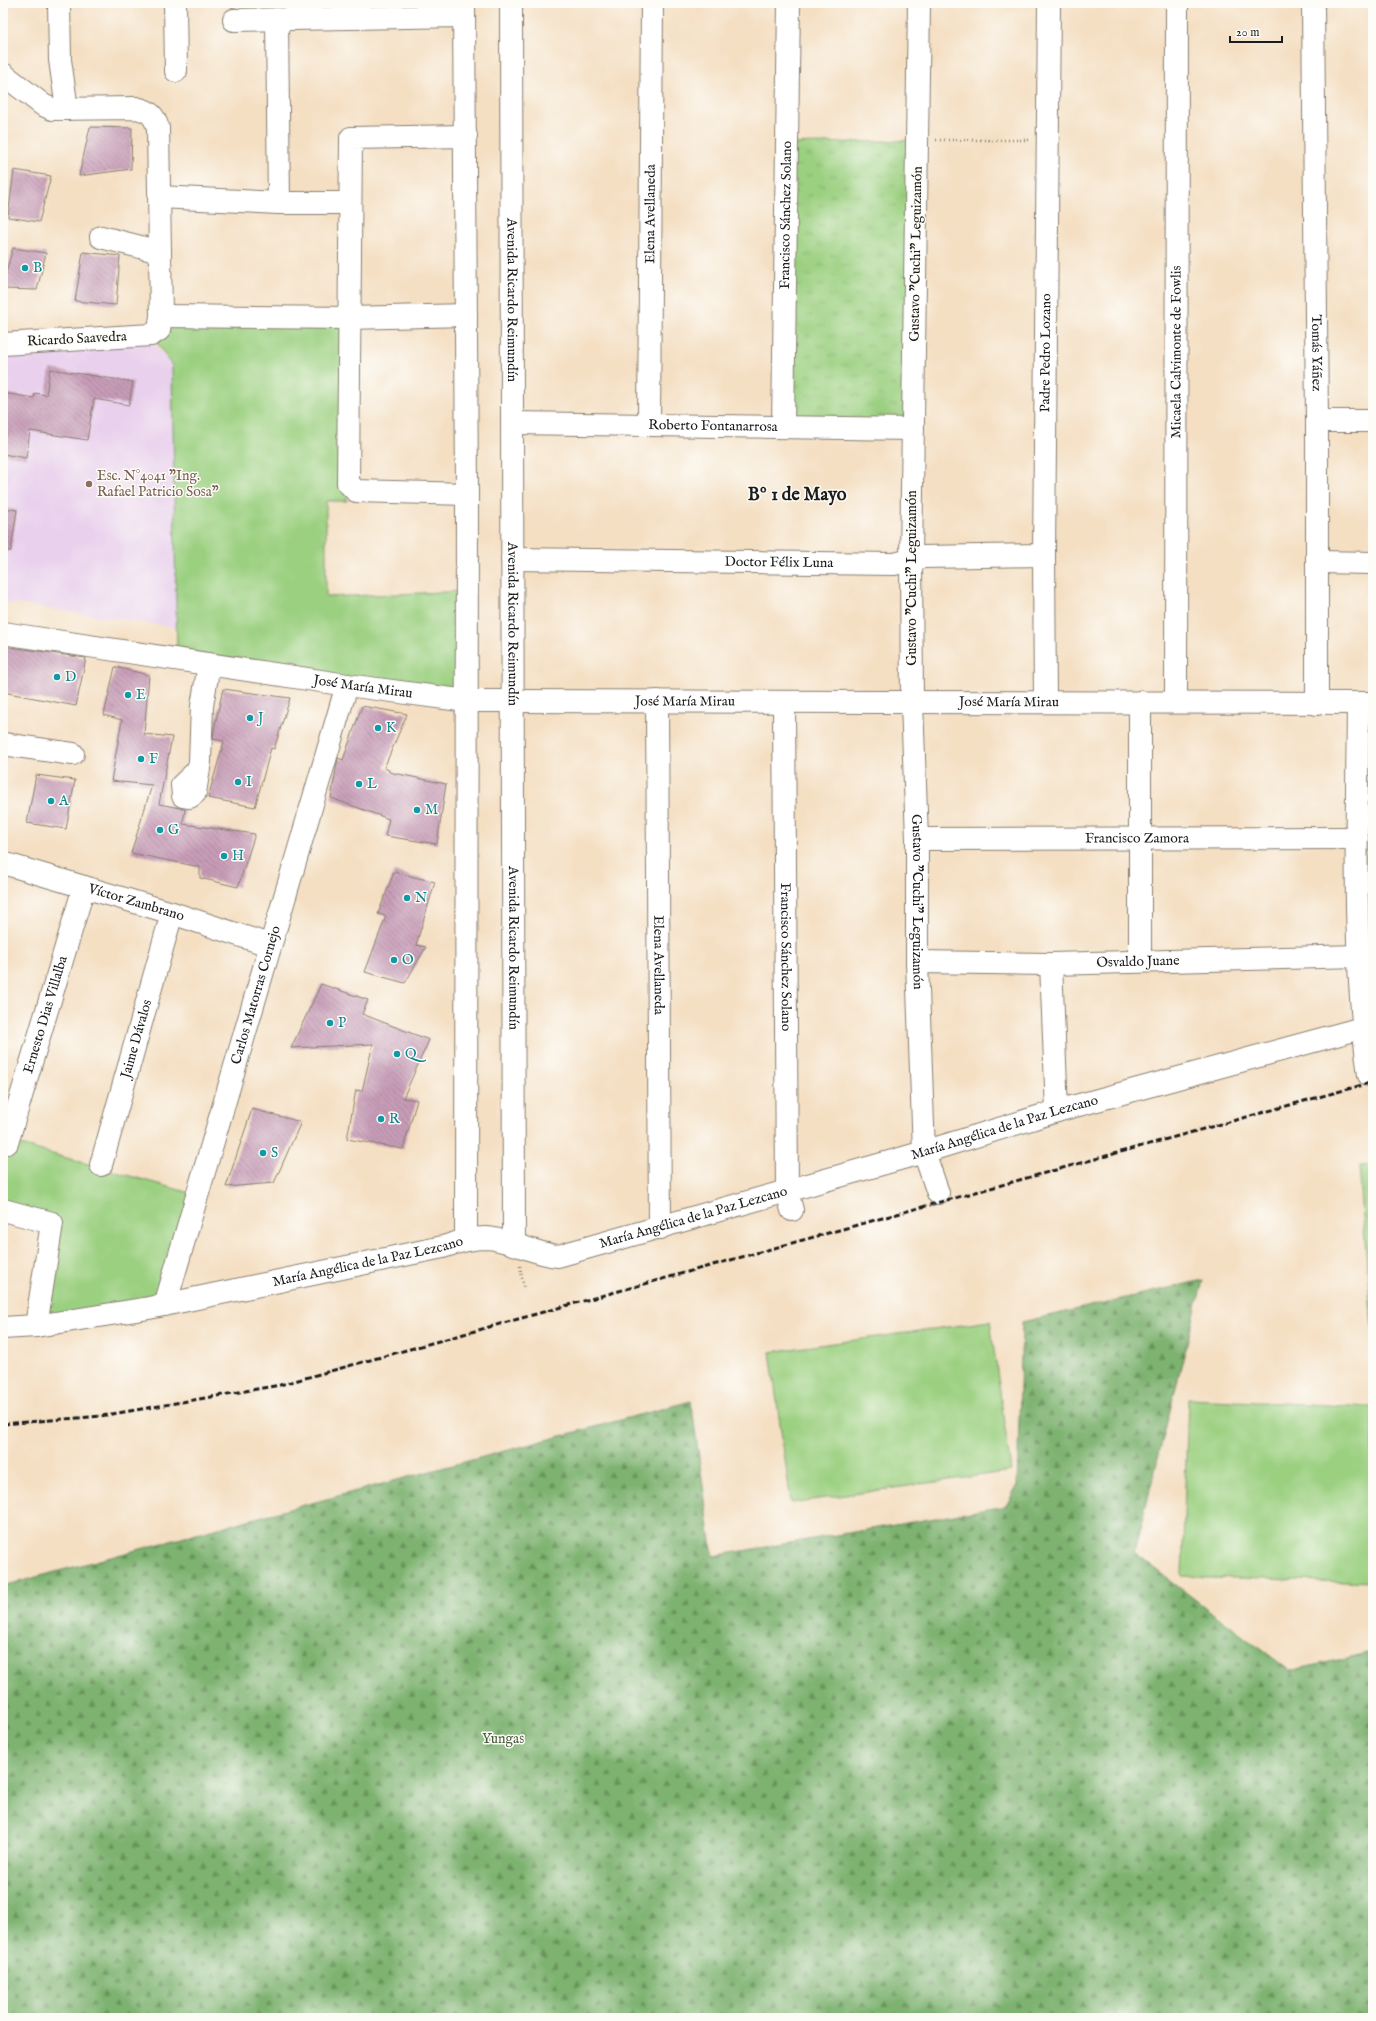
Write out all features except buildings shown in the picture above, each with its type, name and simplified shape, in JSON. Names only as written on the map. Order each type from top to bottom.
[{"type":"street","points":[[59,3],[60,60],[67,109]]},
{"type":"street","points":[[175,3],[176,71]]},
{"type":"street","name":"Avenida Ricardo Reimundín","points":[[511,3],[514,1244]]},
{"type":"street","name":"Elena Avellaneda","points":[[649,425],[652,3]]},
{"type":"street","name":"Francisco Sánchez Solano","points":[[783,426],[790,3]]},
{"type":"street","name":"Gustavo \"Cuchi\" Leguizamón","points":[[919,3],[919,140],[911,560],[912,702],[917,839],[917,962],[924,1152],[938,1193]]},
{"type":"street","name":"Padre Pedro Lozano","points":[[1045,702],[1044,555],[1049,3]]},
{"type":"street","name":"Micaela Calvimonte de Fowlis","points":[[1176,702],[1177,3]]},
{"type":"street","name":"Tomás Yáñez","points":[[1313,3],[1317,421],[1317,704]]},
{"type":"street","points":[[234,20],[277,19],[345,10],[464,9],[466,136],[467,494],[466,1240]]},
{"type":"street","points":[[277,19],[279,203]]},
{"type":"street","points":[[3,74],[43,105],[52,109],[136,108],[147,110],[154,117],[158,128],[161,316],[350,318],[466,315]]},
{"type":"street","points":[[466,136],[351,138],[349,203],[350,318],[348,483],[356,491],[467,494]]},
{"type":"street","points":[[159,197],[279,203],[349,203]]},
{"type":"street","points":[[101,237],[160,252]]},
{"type":"street","name":"Ricardo Saavedra","points":[[3,344],[151,335],[159,330],[161,316]]},
{"type":"street","points":[[1317,421],[1373,421]]},
{"type":"street","name":"Roberto Fontanarrosa","points":[[513,423],[913,429]]},
{"type":"street","name":"Doctor Félix Luna","points":[[512,559],[894,564],[924,557],[1044,555]]},
{"type":"street","points":[[1317,562],[1373,563]]},
{"type":"street","name":"José María Mirau","points":[[3,633],[347,685],[467,701],[512,703],[1366,703]]},
{"type":"street","points":[[199,769],[202,706],[209,664]]},
{"type":"street","name":"Carlos Matorras Cornejo","points":[[165,1305],[269,945],[347,685]]},
{"type":"street","name":"Elena Avellaneda","points":[[657,702],[660,1228]]},
{"type":"street","name":"Francisco Sánchez Solano","points":[[784,702],[790,1201]]},
{"type":"street","points":[[1140,702],[1140,960]]},
{"type":"street","points":[[1366,703],[1357,838],[1359,956],[1368,1026],[1369,1075]]},
{"type":"street","points":[[3,744],[72,754]]},
{"type":"street","name":"Francisco Zamora","points":[[917,839],[1357,838]]},
{"type":"street","name":"Víctor Zambrano","points":[[3,863],[269,945]]},
{"type":"street","name":"Ernesto Dias Villalba","points":[[7,1143],[84,887]]},
{"type":"street","name":"Jaime Dávalos","points":[[101,1166],[172,914]]},
{"type":"street","name":"Osvaldo Juane","points":[[917,962],[1051,964],[1140,960],[1359,956]]},
{"type":"street","points":[[1051,964],[1057,1111]]},
{"type":"street","name":"María Angélica de la Paz Lezcano","points":[[3,1328],[36,1326],[165,1305],[443,1247],[466,1240],[486,1238],[514,1244],[545,1255],[558,1256],[660,1228],[790,1201],[924,1152],[1057,1111],[1368,1026]]},
{"type":"street","points":[[3,1210],[52,1223],[36,1326]]},
{"type":"path","points":[[919,140],[1048,140]]},
{"type":"shaded area","name":"Esc. N°4041 \"Ing. Rafael Patricio Sosa\"","points":[[152,341],[172,366],[180,628],[3,602],[3,356]]},
{"type":"green space","points":[[919,140],[913,429],[783,426],[787,144]]},
{"type":"green space","points":[[161,316],[350,318],[347,501],[326,501],[326,597],[467,591],[467,701],[177,659],[172,366],[155,339]]},
{"type":"green space","points":[[1358,703],[1373,703],[1373,1019],[1366,1020]]},
{"type":"green space","points":[[3,1140],[197,1195],[165,1305],[36,1326],[52,1223],[3,1210]]},
{"type":"green space","points":[[1373,1165],[1373,1340],[1359,1166]]},
{"type":"green space","name":"Yungas","points":[[1203,1280],[1134,1553],[1289,1671],[1373,1652],[1373,2018],[3,2018],[3,1586],[691,1401],[713,1556],[1006,1506],[1017,1486],[1022,1322]]},
{"type":"green space","points":[[990,1321],[1011,1471],[791,1503],[770,1352]]},
{"type":"green space","points":[[1188,1399],[1373,1407],[1373,1583],[1182,1576]]},
{"type":"railway","points":[[3,1424],[101,1416],[280,1385],[1373,1082]]},
{"type":"place","name":"B","points":[[25,268]]},
{"type":"place","name":"Esc. N°4041 \"Ing. Rafael Patricio Sosa\"","points":[[89,484]]},
{"type":"place","name":"D","points":[[57,677]]},
{"type":"place","name":"E","points":[[128,695]]},
{"type":"place","name":"J","points":[[250,718]]},
{"type":"place","name":"K","points":[[378,728]]},
{"type":"place","name":"F","points":[[141,759]]},
{"type":"place","name":"I","points":[[238,782]]},
{"type":"place","name":"L","points":[[359,784]]},
{"type":"place","name":"A","points":[[51,801]]},
{"type":"place","name":"M","points":[[417,810]]},
{"type":"place","name":"G","points":[[160,830]]},
{"type":"place","name":"H","points":[[224,856]]},
{"type":"place","name":"N","points":[[407,898]]},
{"type":"place","name":"O","points":[[394,960]]},
{"type":"place","name":"P","points":[[330,1023]]},
{"type":"place","name":"Q","points":[[397,1054]]},
{"type":"place","name":"R","points":[[381,1119]]},
{"type":"place","name":"S","points":[[263,1153]]},
{"type":"district","name":"Bº 1 de Mayo","points":[[797,495]]}]
